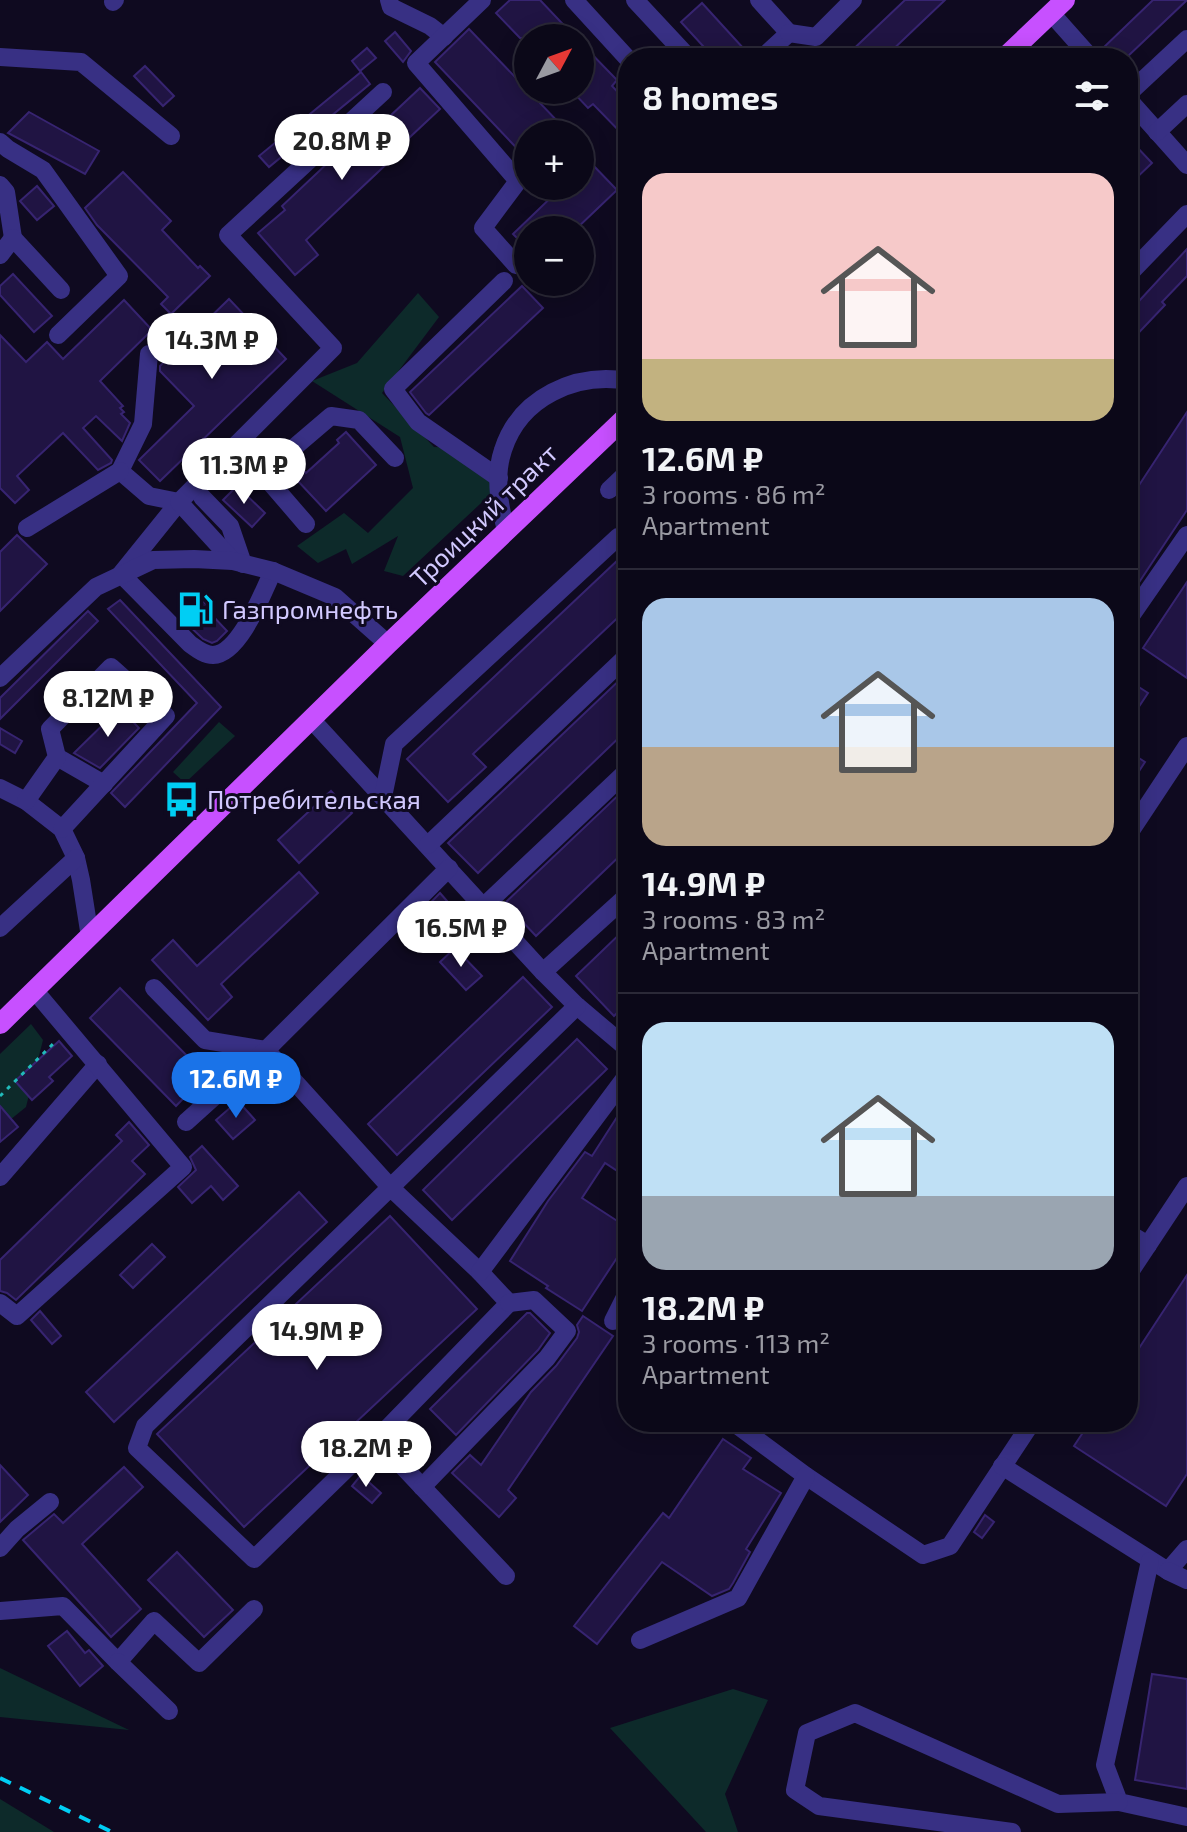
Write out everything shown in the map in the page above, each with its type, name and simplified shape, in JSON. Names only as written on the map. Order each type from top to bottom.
[{"type":"main road","points":[[1015,48],[1058,7]]},
{"type":"main road","name":"Троицкий тракт","points":[[0,1024],[388,644],[618,424]]},
{"type":"street","points":[[389,0],[391,7],[430,26],[444,37]]},
{"type":"street","points":[[574,0],[618,48]]},
{"type":"street","points":[[635,0],[680,48]]},
{"type":"street","points":[[759,0],[789,33],[816,37],[853,0]]},
{"type":"street","points":[[478,1],[416,63],[518,181],[483,228],[514,263]]},
{"type":"street","points":[[1058,7],[1085,48]]},
{"type":"street","points":[[773,48],[789,33]]},
{"type":"street","points":[[1138,98],[1187,39]]},
{"type":"street","points":[[0,57],[81,62],[171,136]]},
{"type":"street","points":[[121,574],[179,502],[333,348],[228,235],[383,92]]},
{"type":"street","points":[[1157,132],[1187,104]]},
{"type":"street","points":[[1138,114],[1187,165]]},
{"type":"street","points":[[0,142],[43,170],[119,276],[58,335]]},
{"type":"street","points":[[0,185],[6,192],[13,238],[61,290]]},
{"type":"street","points":[[1138,265],[1187,214]]},
{"type":"street","points":[[0,255],[13,238]]},
{"type":"street","points":[[499,478],[418,422],[393,389],[504,281]]},
{"type":"street","points":[[27,528],[120,471],[143,424],[149,354]]},
{"type":"street","points":[[506,530],[498,503],[499,478],[502,451],[515,426],[532,406],[563,386],[594,378],[618,380]]},
{"type":"street","points":[[263,474],[331,416],[359,420],[395,458]]},
{"type":"street","points":[[237,444],[306,524]]},
{"type":"street","points":[[120,471],[149,496],[179,502],[238,562]]},
{"type":"street","points":[[609,490],[618,481]]},
{"type":"street","points":[[202,497],[230,526],[238,562]]},
{"type":"street","points":[[1138,606],[1187,535]]},
{"type":"street","points":[[383,797],[394,744],[618,537]]},
{"type":"street","points":[[0,678],[96,587],[153,560],[238,562],[273,571],[335,597],[388,644]]},
{"type":"street","points":[[121,574],[190,644],[213,655],[222,653],[243,633],[273,571]]},
{"type":"street","points":[[428,845],[618,664]]},
{"type":"street","points":[[62,829],[104,784],[166,716],[111,667],[50,729],[57,757],[104,784]]},
{"type":"street","points":[[311,719],[543,972],[618,1041]]},
{"type":"street","points":[[1138,820],[1187,746]]},
{"type":"street","points":[[26,801],[57,757]]},
{"type":"street","points":[[483,907],[618,779]]},
{"type":"street","points":[[0,788],[26,801],[62,829],[76,858],[90,937]]},
{"type":"street","points":[[0,928],[76,858]]},
{"type":"street","points":[[186,1122],[266,1050],[449,868]]},
{"type":"street","points":[[543,972],[618,904]]},
{"type":"street","points":[[154,988],[205,1040],[266,1050],[391,1188],[509,1303]]},
{"type":"street","points":[[0,1303],[17,1316],[183,1167],[35,991]]},
{"type":"street","points":[[422,1487],[547,1358],[567,1331],[534,1300],[509,1303],[377,1439],[254,1559],[137,1448],[145,1426],[577,1006]]},
{"type":"street","points":[[0,1177],[98,1064]]},
{"type":"street","points":[[480,1272],[618,1087]]},
{"type":"street","points":[[1138,1260],[1187,1186]]},
{"type":"street","points":[[1138,1239],[1148,1245]]},
{"type":"street","points":[[613,1321],[618,1311]]},
{"type":"street","points":[[746,1432],[923,1555],[950,1546],[1025,1432]]},
{"type":"street","points":[[377,1439],[506,1576]]},
{"type":"street","points":[[1002,1466],[1150,1561],[1187,1580]]},
{"type":"street","points":[[640,1640],[738,1598],[806,1476]]},
{"type":"street","points":[[0,1548],[17,1529],[50,1502]]},
{"type":"street","points":[[1168,1571],[1187,1549]]},
{"type":"street","points":[[1119,1802],[1105,1765],[1150,1561]]},
{"type":"street","points":[[0,1611],[63,1606],[169,1711]]},
{"type":"street","points":[[118,1662],[154,1621],[199,1663],[254,1609]]},
{"type":"street","points":[[1012,1832],[819,1806],[795,1790],[807,1733],[855,1713],[1058,1804],[1119,1802],[1187,1817]]},
{"type":"path","points":[[0,1096],[67,1030]]},
{"type":"green space","points":[[418,293],[439,317],[382,393],[434,447],[466,448],[495,490],[403,576],[384,571],[398,536],[352,564],[346,549],[318,563],[297,546],[344,513],[368,533],[413,488],[400,437],[312,381],[357,363]]},
{"type":"green space","points":[[219,722],[235,736],[185,783],[173,772]]},
{"type":"green space","points":[[31,1024],[43,1040],[26,1107],[0,1128],[0,1054]]},
{"type":"green space","points":[[0,1668],[129,1730],[0,1717]]},
{"type":"green space","points":[[733,1689],[768,1700],[725,1794],[738,1832],[706,1832],[610,1728]]},
{"type":"green space","points":[[0,1799],[54,1832],[0,1832]]},
{"type":"building","points":[[510,0],[540,0],[563,24],[514,24],[514,32],[496,13]]},
{"type":"building","points":[[905,0],[945,0],[895,48],[855,48]]},
{"type":"building","points":[[1153,0],[1187,0],[1137,48],[1103,48]]},
{"type":"building","points":[[702,3],[743,48],[705,48],[681,22]]},
{"type":"building","points":[[469,29],[514,76],[514,104],[541,104],[556,120],[514,120],[514,145],[435,62]]},
{"type":"building","points":[[395,32],[411,51],[403,62],[385,41]]},
{"type":"building","points":[[367,48],[376,58],[360,71],[352,61]]},
{"type":"building","points":[[594,56],[617,80],[612,86],[618,92],[618,130],[593,104]]},
{"type":"building","points":[[145,66],[174,96],[163,106],[134,76]]},
{"type":"building","points":[[361,72],[370,84],[269,167],[259,156]]},
{"type":"building","points":[[420,88],[440,109],[306,240],[318,255],[295,275],[258,233],[285,210],[282,206],[367,126],[373,132]]},
{"type":"building","points":[[29,112],[99,151],[85,174],[8,133]]},
{"type":"building","points":[[1138,148],[1152,163],[1138,176]]},
{"type":"building","points":[[594,166],[617,190],[590,216],[532,216],[548,200],[594,200]]},
{"type":"building","points":[[123,172],[171,221],[162,230],[198,268],[200,266],[210,276],[171,314],[161,304],[168,297],[97,225],[85,208]]},
{"type":"building","points":[[37,186],[54,206],[37,220],[20,201]]},
{"type":"building","points":[[1187,249],[1187,276],[1138,333],[1138,302]]},
{"type":"building","points":[[13,274],[52,316],[34,332],[0,295],[0,286]]},
{"type":"building","points":[[514,294],[514,296],[532,296],[543,308],[429,415],[410,392]]},
{"type":"building","points":[[229,299],[286,359],[160,481],[139,460],[194,406],[160,371],[160,366]]},
{"type":"building","points":[[124,300],[152,330],[100,381],[123,406],[120,408],[124,412],[121,414],[130,423],[122,441],[96,416],[83,428],[112,460],[111,463],[98,470],[63,433],[17,476],[29,490],[15,503],[0,488],[0,335],[26,362],[47,342],[63,359]]},
{"type":"building","points":[[1187,412],[1187,510],[1138,584],[1138,487]]},
{"type":"building","points":[[346,432],[376,465],[326,511],[296,479],[339,443],[337,440]]},
{"type":"building","points":[[237,486],[265,513],[252,527],[223,500]]},
{"type":"building","points":[[17,535],[47,564],[0,611],[0,552]]},
{"type":"building","points":[[618,560],[618,617],[473,754],[486,767],[448,802],[407,759]]},
{"type":"building","points":[[1187,582],[1187,678],[1143,648]]},
{"type":"building","points":[[120,600],[221,707],[125,807],[111,793],[197,703],[108,609]]},
{"type":"building","points":[[203,601],[227,631],[212,643],[203,639],[183,620]]},
{"type":"building","points":[[88,611],[98,621],[0,719],[0,698]]},
{"type":"building","points":[[618,682],[618,739],[478,873],[448,843]]},
{"type":"building","points":[[1138,686],[1148,693],[1138,708]]},
{"type":"building","points":[[120,708],[139,728],[100,768],[74,753]]},
{"type":"building","points":[[0,728],[22,741],[15,753],[0,744]]},
{"type":"building","points":[[1138,757],[1145,762],[1138,773]]},
{"type":"building","points":[[331,791],[352,813],[299,863],[278,840]]},
{"type":"building","points":[[618,796],[618,858],[536,936],[505,903]]},
{"type":"building","points":[[299,872],[318,893],[221,984],[232,997],[208,1020],[152,960],[173,940],[197,966]]},
{"type":"building","points":[[440,893],[454,909],[426,938],[412,922]]},
{"type":"building","points":[[618,936],[618,1012],[614,1016],[576,976]]},
{"type":"building","points":[[455,948],[482,976],[466,990],[440,962]]},
{"type":"building","points":[[523,977],[552,1007],[397,1155],[368,1124]]},
{"type":"building","points":[[120,988],[206,1075],[176,1106],[90,1018]]},
{"type":"building","points":[[577,1039],[607,1069],[452,1220],[423,1190]]},
{"type":"building","points":[[59,1041],[72,1056],[49,1077],[53,1081],[32,1100],[15,1081]]},
{"type":"building","points":[[238,1101],[255,1120],[233,1139],[216,1120]]},
{"type":"building","points":[[0,1106],[18,1127],[0,1142]]},
{"type":"building","points":[[618,1116],[618,1171],[605,1163],[582,1198],[618,1221],[618,1256],[582,1311],[510,1261],[548,1201],[585,1152],[592,1156]]},
{"type":"building","points":[[129,1122],[149,1145],[132,1161],[145,1174],[16,1300],[0,1291],[0,1260],[122,1141],[116,1135]]},
{"type":"building","points":[[202,1146],[238,1186],[223,1200],[211,1186],[192,1203],[178,1187],[196,1170],[190,1157]]},
{"type":"building","points":[[299,1192],[327,1222],[114,1422],[86,1392]]},
{"type":"building","points":[[390,1216],[477,1309],[244,1527],[157,1434]]},
{"type":"building","points":[[152,1244],[165,1257],[133,1288],[120,1275]]},
{"type":"building","points":[[1187,1275],[1187,1474],[1166,1506],[1074,1446],[1083,1432],[1138,1432],[1138,1350]]},
{"type":"building","points":[[40,1311],[61,1336],[52,1344],[31,1320]]},
{"type":"building","points":[[527,1313],[550,1333],[538,1350],[456,1435],[430,1409]]},
{"type":"building","points":[[583,1316],[613,1336],[508,1490],[516,1498],[499,1517],[452,1473],[470,1455],[481,1465],[531,1392],[577,1338],[577,1325]]},
{"type":"building","points":[[723,1439],[751,1458],[743,1469],[781,1493],[746,1549],[750,1552],[733,1583],[729,1589],[712,1596],[662,1562],[597,1644],[574,1626],[663,1513],[669,1518]]},
{"type":"building","points":[[0,1465],[28,1495],[0,1522]]},
{"type":"building","points":[[124,1467],[143,1487],[82,1544],[141,1609],[111,1637],[23,1540],[54,1514],[63,1523]]},
{"type":"building","points":[[361,1475],[381,1493],[372,1503],[352,1486]]},
{"type":"building","points":[[985,1515],[994,1522],[982,1538],[974,1532]]},
{"type":"building","points":[[177,1552],[233,1610],[204,1637],[148,1580]]},
{"type":"building","points":[[67,1631],[85,1653],[89,1650],[103,1666],[80,1686],[48,1646]]},
{"type":"building","points":[[1152,1674],[1187,1679],[1187,1789],[1135,1780]]},
{"type":"railway","points":[[0,1778],[112,1832]]},
{"type":"place","name":"Газпромнефть","points":[[196,610]]},
{"type":"place","name":"Потребительская","points":[[181,800]]}]
